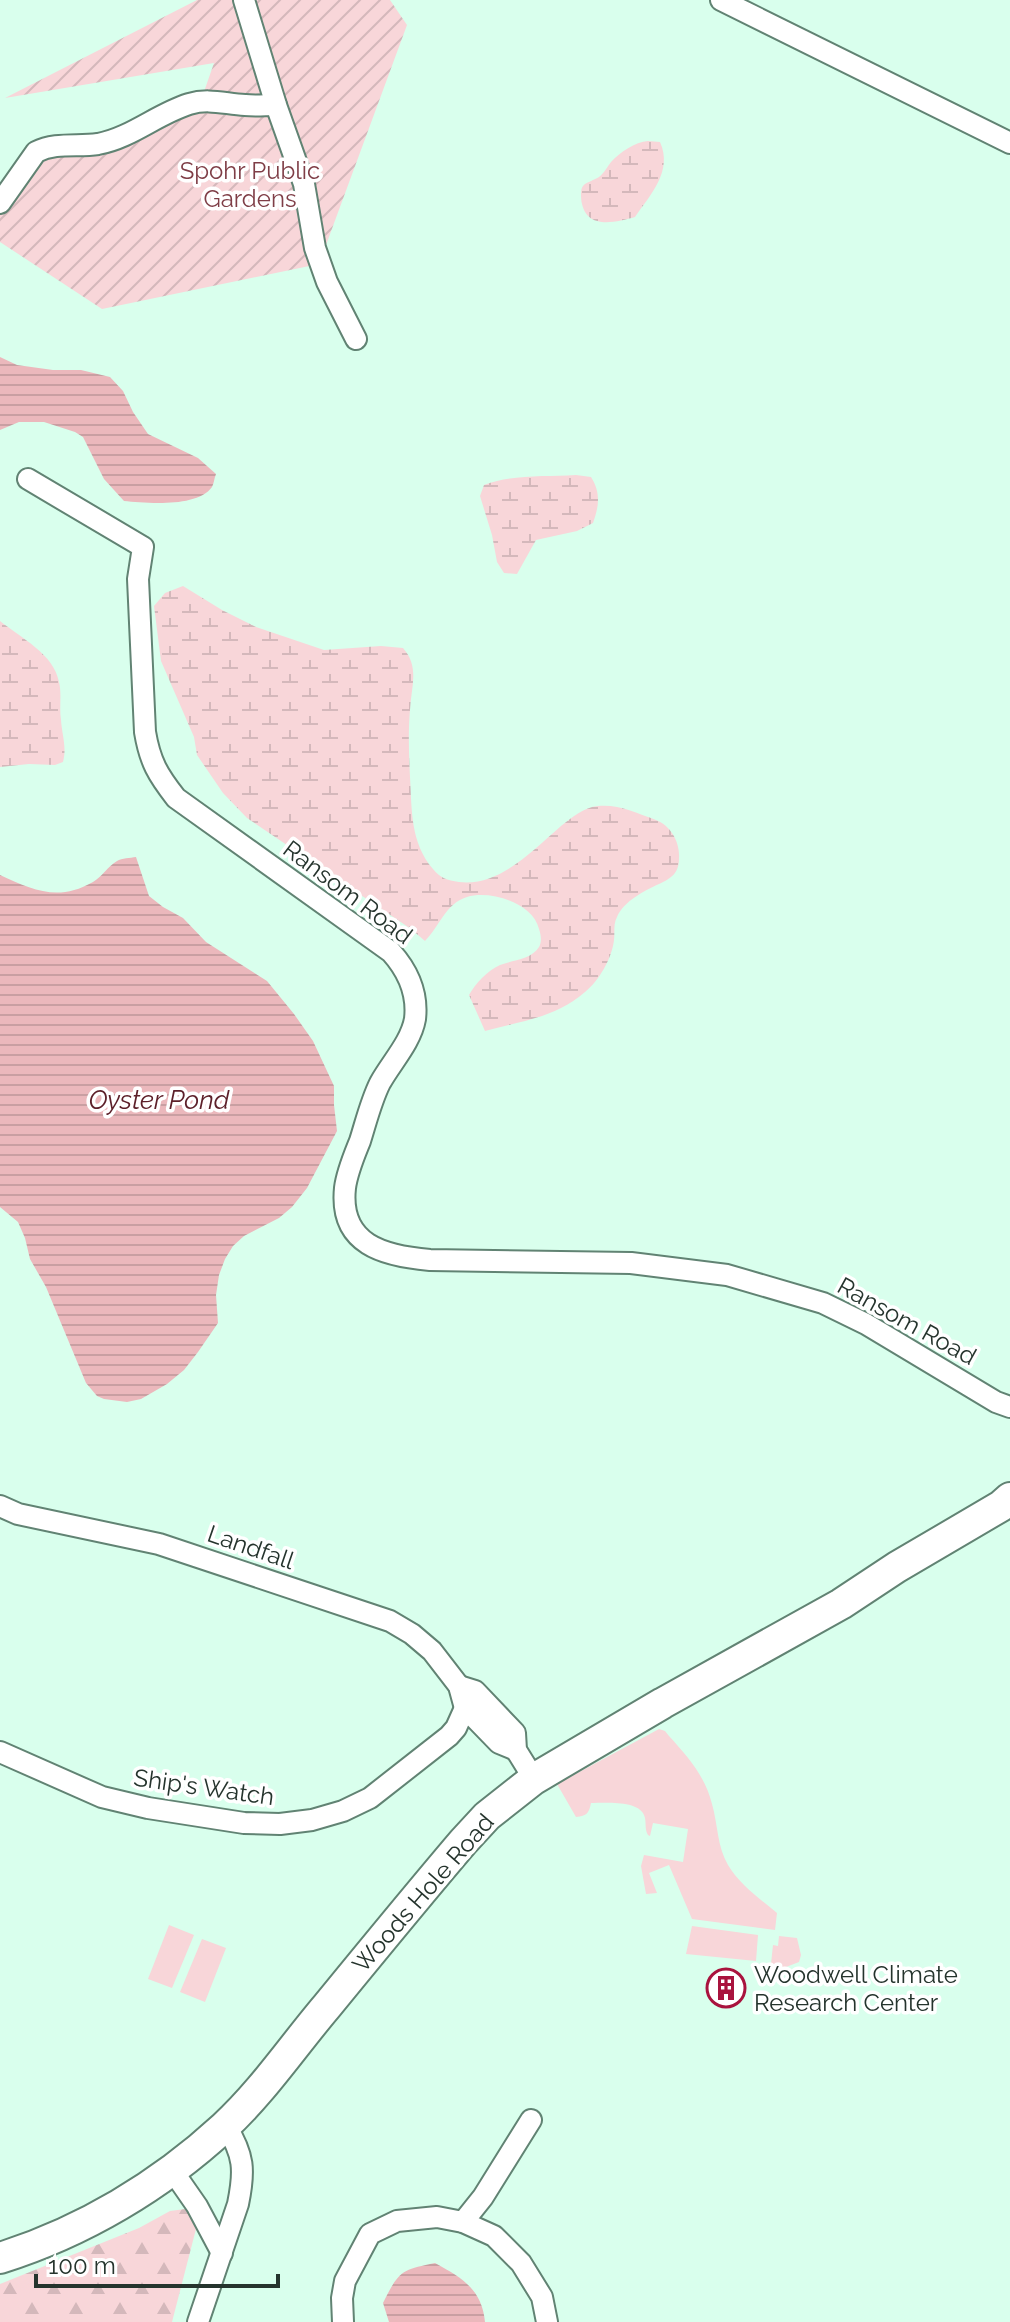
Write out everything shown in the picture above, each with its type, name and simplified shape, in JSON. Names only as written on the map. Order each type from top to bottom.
[{"type":"highway","name":"Woods Hole Road","points":[[0,2258],[82,2226],[120,2205],[172,2170],[226,2126],[463,1842],[487,1816],[534,1779],[841,1604],[1010,1498]]},
{"type":"street","points":[[244,0],[304,184],[315,248],[327,282],[356,339]]},
{"type":"street","points":[[721,0],[1010,143]]},
{"type":"street","points":[[0,203],[36,152],[45,147],[97,144],[121,137],[157,117],[192,103],[221,101],[242,105],[276,105]]},
{"type":"street","name":"Ransom Road","points":[[28,479],[143,547],[138,579],[145,732],[149,756],[158,775],[176,798],[193,811],[391,952],[403,965],[411,982],[415,1018],[411,1031],[379,1086],[346,1187],[348,1220],[363,1239],[387,1254],[430,1260],[631,1263],[727,1275],[823,1303],[866,1324],[996,1402],[1010,1407]]},
{"type":"street","name":"Landfall","points":[[0,1506],[18,1514],[175,1549],[390,1621],[432,1651],[459,1686],[465,1708],[499,1743],[516,1750]]},
{"type":"street","name":"Landfall","points":[[459,1686],[475,1691],[515,1733],[516,1750],[534,1779]]},
{"type":"street","name":"Ship's Watch","points":[[0,1752],[102,1797],[148,1808],[231,1821],[280,1824],[312,1820],[343,1811],[370,1798],[449,1736],[465,1708]]},
{"type":"street","points":[[463,2222],[483,2197],[531,2120]]},
{"type":"street","points":[[198,2322],[238,2204],[243,2168],[237,2143],[226,2126]]},
{"type":"street","points":[[172,2170],[197,2206],[222,2253]]},
{"type":"street","points":[[343,2322],[345,2281],[370,2234],[397,2221],[437,2217],[463,2222],[494,2236],[521,2263],[542,2297],[547,2322]]},
{"type":"green space","name":"Spohr Public Gardens","points":[[197,0],[390,0],[407,25],[319,264],[102,309],[0,242],[0,215],[22,172],[67,143],[198,109],[214,63],[5,98]]},
{"type":"green space","points":[[648,141],[660,142],[664,163],[658,182],[635,217],[604,222],[590,218],[582,204],[583,186],[599,177],[623,151]]},
{"type":"green space","points":[[591,477],[598,494],[593,523],[577,531],[536,540],[517,574],[504,573],[497,562],[480,496],[484,485],[518,478]]},
{"type":"green space","points":[[183,586],[256,627],[324,650],[381,646],[403,648],[413,670],[409,744],[416,837],[425,859],[444,878],[474,882],[501,873],[527,856],[573,816],[593,807],[620,808],[666,826],[678,846],[676,871],[668,880],[635,897],[620,911],[615,923],[611,954],[590,987],[562,1008],[485,1031],[469,995],[491,971],[526,957],[539,947],[540,931],[529,912],[499,897],[467,897],[448,910],[425,941],[247,818],[223,793],[197,755],[194,737],[161,661],[154,606],[165,593]]},
{"type":"green space","points":[[0,621],[36,647],[56,672],[60,691],[63,762],[0,767]]},
{"type":"green space","points":[[659,1729],[665,1731],[700,1776],[712,1804],[724,1858],[744,1885],[777,1913],[775,1930],[692,1919],[669,1865],[649,1873],[657,1893],[646,1894],[641,1866],[644,1855],[683,1862],[688,1829],[653,1823],[650,1836],[641,1810],[620,1803],[591,1803],[587,1813],[576,1817],[557,1784]]},
{"type":"green space","points":[[169,1925],[194,1935],[172,1988],[148,1979]]},
{"type":"green space","points":[[692,1926],[758,1935],[756,1961],[686,1954]]},
{"type":"green space","points":[[779,1936],[797,1938],[801,1955],[799,1962],[786,1967],[785,1975],[777,1975],[776,1964],[771,1964],[773,1945],[778,1946]]},
{"type":"green space","points":[[202,1939],[226,1948],[205,2002],[180,1992]]},
{"type":"green space","points":[[185,2209],[196,2229],[172,2322],[0,2322],[0,2284],[139,2228],[170,2211]]},
{"type":"water","points":[[0,357],[17,365],[81,370],[110,377],[123,391],[148,434],[198,458],[216,474],[212,487],[205,494],[183,501],[124,501],[104,479],[83,437],[75,432],[44,422],[19,422],[0,430]]},
{"type":"water","name":"Oyster Pond","points":[[136,857],[149,896],[183,918],[206,942],[267,981],[294,1014],[313,1041],[334,1086],[337,1131],[307,1188],[292,1207],[233,1246],[219,1275],[216,1295],[218,1323],[198,1352],[184,1370],[167,1384],[141,1399],[127,1402],[97,1396],[86,1383],[46,1287],[30,1259],[18,1222],[0,1207],[0,875],[35,889],[57,893],[80,888],[93,882],[117,861]]},
{"type":"water","points":[[435,2263],[462,2280],[475,2293],[485,2322],[389,2322],[383,2303],[393,2284],[408,2270]]},
{"type":"place","name":"Woodwell Climate Research Center","points":[[726,1988]]}]
